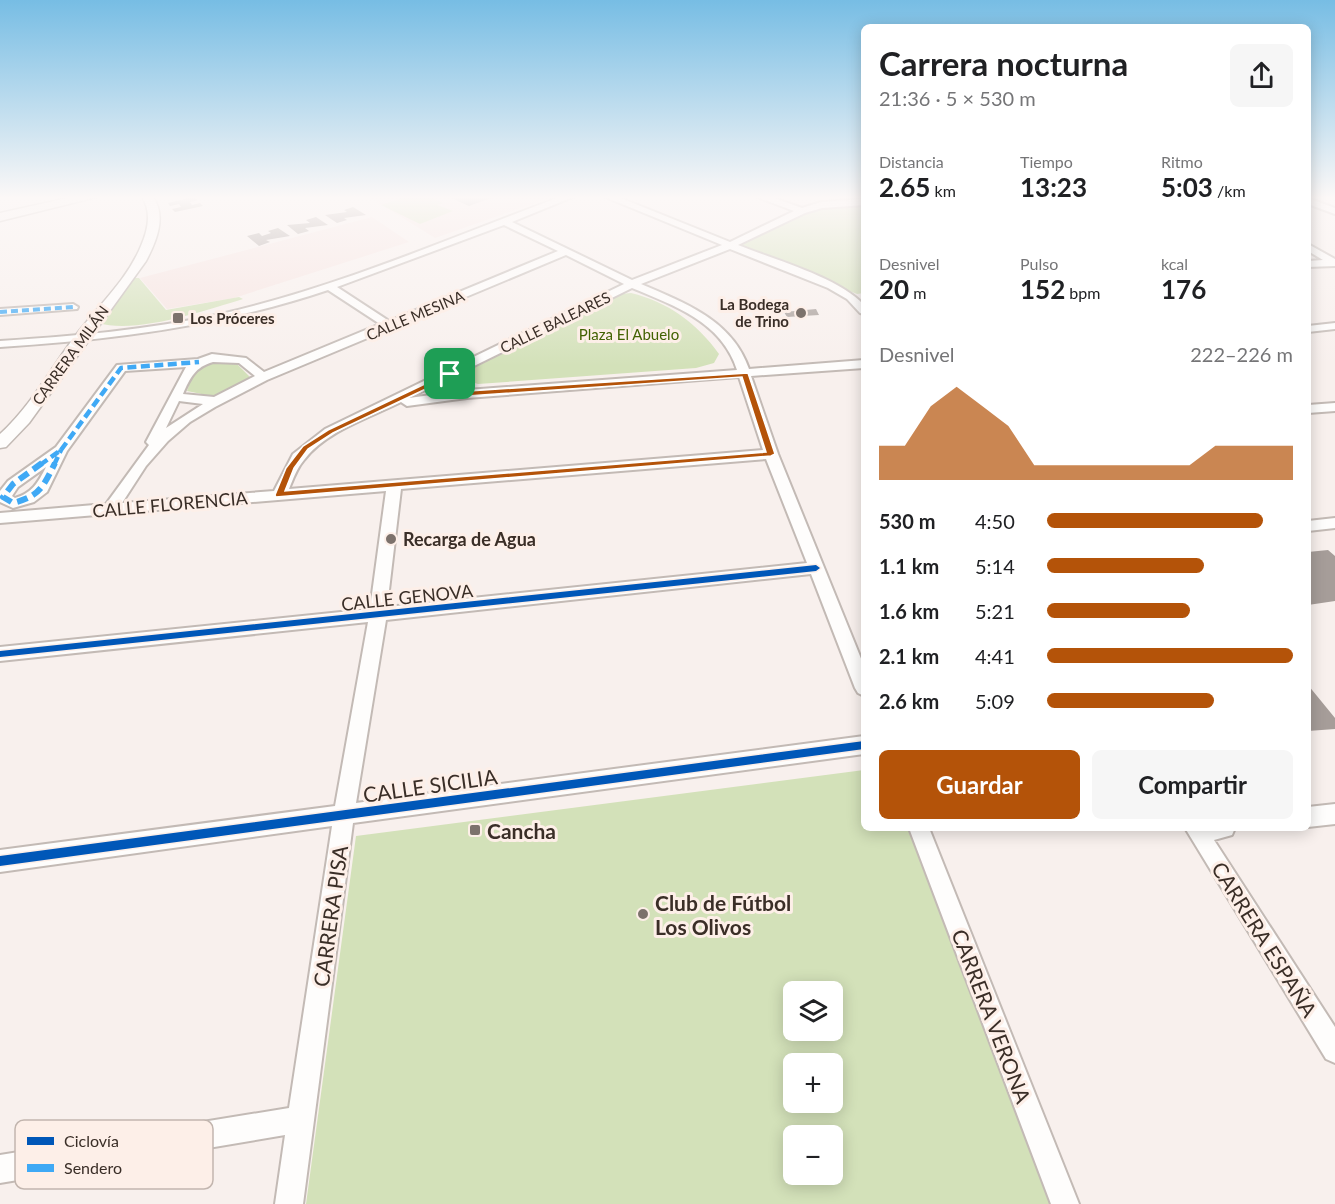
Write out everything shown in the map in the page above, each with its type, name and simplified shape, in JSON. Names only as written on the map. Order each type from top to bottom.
[{"type":"street","name":"CARRERA MILÁN","points":[[0,443],[26,414],[143,253]]},
{"type":"street","points":[[0,344],[81,339],[220,318],[328,286],[417,253]]},
{"type":"street","name":"CALLE MESINA","points":[[146,456],[163,437],[215,401],[263,377],[562,253]]},
{"type":"street","points":[[571,253],[632,284],[687,307],[722,332],[738,355],[771,454],[861,680]]},
{"type":"street","name":"CALLE BALEARES","points":[[279,495],[290,468],[306,448],[330,432],[632,284],[711,253]]},
{"type":"street","points":[[748,253],[832,286],[850,297],[861,308]]},
{"type":"street","points":[[1318,253],[1334,263]]},
{"type":"street","points":[[1311,264],[1334,263]]},
{"type":"street","points":[[328,286],[390,326]]},
{"type":"street","points":[[850,297],[861,296]]},
{"type":"street","points":[[0,312],[73,307]]},
{"type":"street","points":[[1311,328],[1335,326]]},
{"type":"street","points":[[61,450],[121,368],[199,362],[212,358],[242,360],[263,377]]},
{"type":"street","name":"CALLE MESINA","points":[[110,510],[146,456],[188,371],[199,362]]},
{"type":"street","points":[[388,405],[467,394],[861,364]]},
{"type":"street","points":[[450,374],[467,394]]},
{"type":"street","points":[[175,397],[215,401]]},
{"type":"street","points":[[1311,409],[1335,407]]},
{"type":"street","name":"CALLE FLORENCIA","points":[[0,519],[771,454]]},
{"type":"street","name":"CARRERA PISA","points":[[289,1204],[344,814],[378,615],[394,486]]},
{"type":"street","points":[[1311,526],[1335,523]]},
{"type":"street","name":"CALLE GENOVA","points":[[0,654],[816,568]]},
{"type":"street","name":"CALLE SICILIA","points":[[0,861],[861,745]]},
{"type":"street","points":[[1311,817],[1335,814]]},
{"type":"street","name":"CARRERA VERONA","points":[[920,831],[1065,1204]]},
{"type":"street","name":"CARRERA ESPAÑA","points":[[1197,831],[1335,1050]]},
{"type":"street","points":[[213,1134],[301,1119]]},
{"type":"street","points":[[0,1169],[15,1167]]},
{"type":"shaded area","points":[[234,253],[374,253],[234,298],[167,309],[140,278]]},
{"type":"green space","points":[[755,253],[861,253],[861,293],[857,294]]},
{"type":"green space","points":[[128,278],[139,278],[166,310],[239,297],[243,299],[170,320],[132,326],[98,323]]},
{"type":"green space","name":"Plaza El Abuelo","points":[[631,293],[669,308],[691,323],[719,354],[714,363],[696,368],[478,384],[465,380],[466,371],[620,294]]},
{"type":"green space","points":[[223,361],[237,364],[252,379],[216,397],[187,391],[194,371],[208,364]]},
{"type":"green space","name":"Club de Fútbol Los Olivos","points":[[861,770],[861,831],[910,831],[1050,1204],[306,1204],[356,836]]},
{"type":"building","name":"La Bodega de Trino","points":[[816,309],[819,315],[787,317],[784,312]]},
{"type":"building","points":[[1328,550],[1335,556],[1335,601],[1311,605],[1311,552]]},
{"type":"building","points":[[1311,689],[1335,718],[1335,729],[1311,731]]},
{"type":"marked path","points":[[0,312],[73,307]]},
{"type":"marked path","points":[[61,450],[13,484],[3,497],[13,503],[29,499],[42,489],[61,450],[121,368],[199,362]]},
{"type":"cycle path","points":[[0,654],[816,568]]},
{"type":"cycle path","points":[[0,861],[861,745]]},
{"type":"place","name":"La Bodega de Trino","points":[[801,313]]},
{"type":"place","name":"Los Próceres","points":[[178,318]]},
{"type":"place","name":"Recarga de Agua","points":[[391,539]]},
{"type":"place","name":"Cancha","points":[[475,830]]},
{"type":"place","name":"Club de Fútbol Los Olivos","points":[[643,914]]},
{"type":"route","points":[[450,374],[467,394],[745,374],[771,454],[279,495],[290,468],[306,448],[330,432],[450,374]]}]
